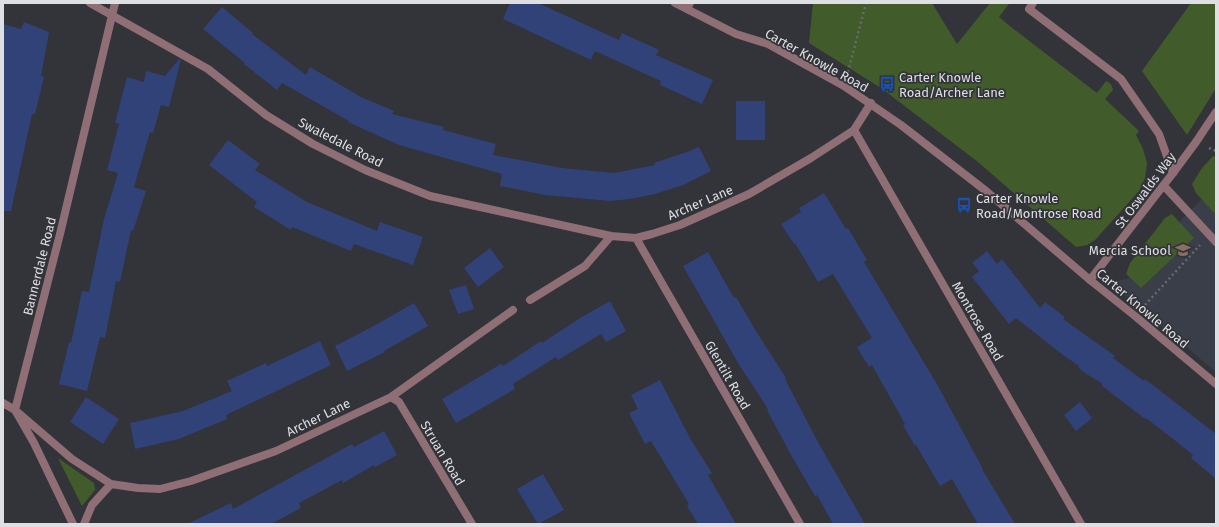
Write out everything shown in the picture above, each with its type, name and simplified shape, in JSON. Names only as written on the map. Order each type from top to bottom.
[{"type":"street","name":"Swaledale Road","points":[[90,3],[208,68],[266,115],[313,144],[365,170],[430,196],[611,236]]},
{"type":"street","name":"Bannerdale Road","points":[[15,410],[60,234],[115,3]]},
{"type":"street","name":"Carter Knowle Road","points":[[675,3],[689,6],[736,34],[768,44],[844,86],[871,103],[975,182],[1090,280],[1216,384]]},
{"type":"street","points":[[1034,3],[1029,9],[1121,79],[1159,134],[1173,173]]},
{"type":"street","name":"Archer Lane","points":[[611,236],[636,238],[680,225],[749,194],[811,158],[854,130],[871,103]]},
{"type":"street","name":"St Oswalds Way","points":[[1090,280],[1164,186],[1216,112]]},
{"type":"street","name":"Montrose Road","points":[[854,130],[1081,524]]},
{"type":"street","points":[[1164,186],[1216,242]]},
{"type":"street","points":[[530,300],[585,266],[611,236]]},
{"type":"street","name":"Glentilt Road","points":[[636,238],[800,524]]},
{"type":"street","name":"Archer Lane","points":[[3,403],[15,410],[72,459],[112,484],[138,488],[160,489],[276,451],[391,397],[513,310]]},
{"type":"street","name":"Struan Road","points":[[391,397],[399,402],[472,524]]},
{"type":"street","points":[[15,410],[34,443],[73,524]]},
{"type":"street","points":[[84,524],[92,506],[112,484]]},
{"type":"path","points":[[844,86],[866,3]]},
{"type":"path","points":[[1135,316],[1209,234]]},
{"type":"shaded area","name":"Mercia School","points":[[1216,164],[1216,372],[1110,283],[1129,278],[1179,222],[1205,196]]},
{"type":"green space","points":[[813,3],[932,3],[957,44],[990,3],[1008,3],[1009,4],[999,17],[1011,27],[1097,93],[1106,81],[1111,84],[1113,90],[1105,99],[1139,131],[1136,135],[1143,149],[1147,163],[1145,178],[1139,191],[1095,240],[1087,245],[1076,247],[978,162],[881,88],[809,43]]},
{"type":"green space","points":[[1191,3],[1216,3],[1216,88],[1187,135],[1142,71]]},
{"type":"green space","points":[[1213,156],[1216,157],[1216,215],[1196,193],[1192,184],[1202,168]]},
{"type":"green space","points":[[1172,214],[1194,238],[1141,288],[1126,274],[1130,263],[1165,218]]},
{"type":"green space","points":[[58,458],[94,483],[95,490],[82,506]]},
{"type":"building","points":[[510,3],[538,3],[619,40],[622,33],[659,50],[656,55],[713,80],[702,104],[660,85],[661,81],[595,51],[591,60],[503,19]]},
{"type":"building","points":[[222,7],[253,33],[252,34],[306,75],[310,67],[361,97],[394,111],[392,114],[444,127],[443,130],[496,144],[493,155],[562,168],[614,173],[655,165],[654,163],[699,147],[711,171],[683,185],[655,194],[610,201],[545,195],[500,186],[502,174],[399,145],[348,122],[349,121],[282,83],[277,90],[203,29]]},
{"type":"building","points":[[24,22],[49,32],[41,76],[44,77],[35,114],[32,114],[11,211],[3,211],[3,24],[21,29]]},
{"type":"building","points":[[179,59],[181,60],[169,107],[161,105],[153,133],[150,132],[134,187],[146,191],[133,231],[131,230],[120,282],[116,281],[105,338],[100,337],[87,391],[59,384],[69,342],[71,343],[82,291],[89,292],[104,219],[118,173],[107,170],[119,124],[115,123],[127,77],[144,82],[146,71],[165,76]]},
{"type":"building","points":[[736,101],[765,101],[765,140],[736,140]]},
{"type":"building","points":[[228,140],[260,164],[255,170],[307,202],[377,231],[380,222],[423,237],[413,265],[354,244],[351,251],[292,227],[291,230],[254,207],[257,202],[209,165]]},
{"type":"building","points":[[824,193],[846,229],[848,228],[867,260],[864,262],[938,386],[982,469],[1015,524],[978,524],[952,479],[940,486],[903,425],[905,424],[872,365],[869,367],[857,347],[872,338],[833,274],[818,282],[795,243],[794,244],[781,224],[801,212],[799,208]]},
{"type":"building","points":[[490,248],[504,267],[478,287],[464,268]]},
{"type":"building","points":[[987,251],[997,264],[1002,259],[1040,308],[1045,302],[1065,317],[1063,319],[1115,356],[1113,358],[1144,381],[1145,379],[1216,434],[1216,479],[1191,458],[1193,455],[1177,442],[1101,385],[1103,384],[1085,373],[1078,367],[1079,366],[1016,318],[1009,324],[972,277],[979,271],[972,263]]},
{"type":"building","points":[[708,252],[734,298],[736,297],[786,378],[785,379],[819,444],[865,524],[833,524],[817,495],[815,496],[791,455],[767,410],[768,409],[738,363],[683,266]]},
{"type":"building","points":[[466,285],[474,309],[458,314],[449,290]]},
{"type":"building","points":[[610,301],[626,331],[606,342],[601,334],[558,360],[556,357],[513,384],[515,389],[456,423],[442,399],[501,364],[503,366],[541,341],[542,343],[580,318]]},
{"type":"building","points":[[414,303],[428,326],[384,351],[385,352],[347,371],[335,346]]},
{"type":"building","points":[[320,341],[331,365],[226,415],[227,419],[179,439],[135,449],[130,423],[183,411],[232,391],[227,381],[266,363],[267,366]]},
{"type":"building","points":[[660,380],[691,440],[712,473],[708,475],[736,524],[698,524],[687,506],[689,504],[651,441],[645,444],[629,413],[638,409],[631,395]]},
{"type":"building","points":[[86,397],[119,419],[103,444],[70,422]]},
{"type":"building","points":[[1080,402],[1092,418],[1076,431],[1064,415]]},
{"type":"building","points":[[384,431],[397,455],[375,467],[374,465],[343,483],[342,480],[299,503],[301,508],[271,524],[187,524],[231,503],[233,509],[352,444],[354,447]]},
{"type":"building","points":[[543,474],[564,510],[538,524],[517,489]]},
{"type":"place","name":"Carter Knowle Road/Archer Lane","points":[[887,84]]},
{"type":"place","name":"Carter Knowle Road/Montrose Road","points":[[964,205]]},
{"type":"place","name":"Mercia School","points":[[1183,250]]}]
